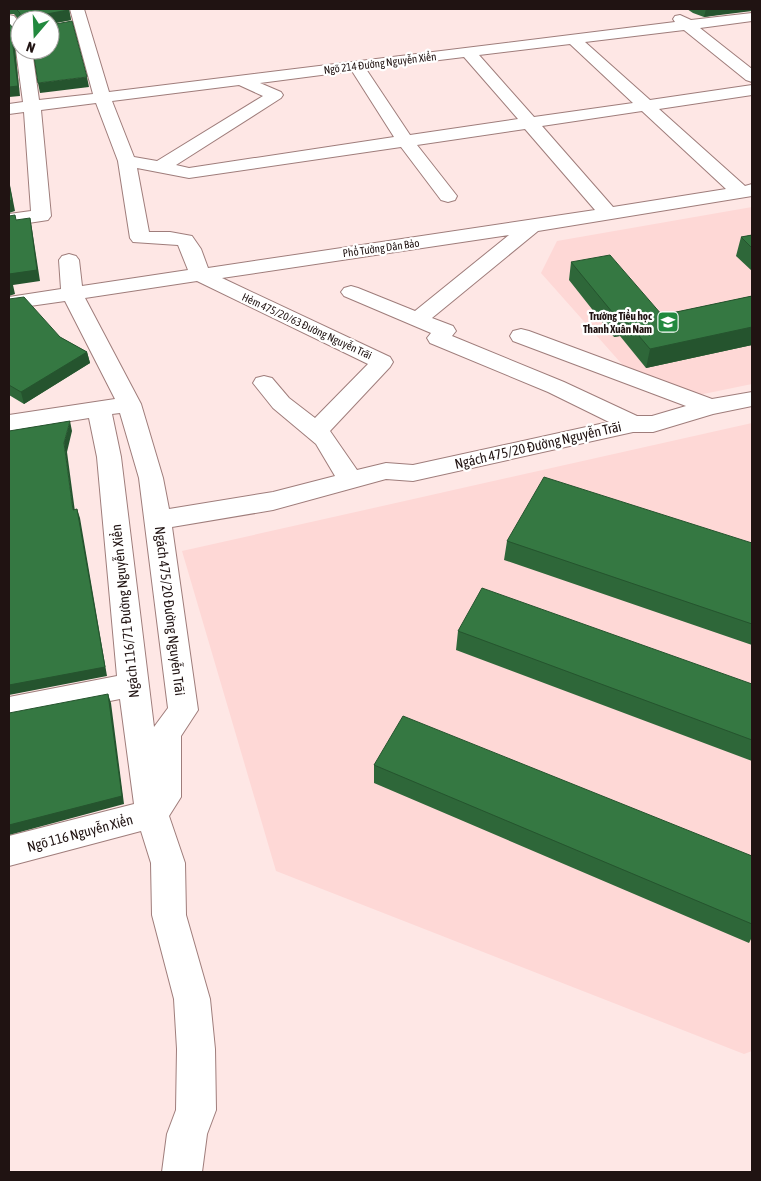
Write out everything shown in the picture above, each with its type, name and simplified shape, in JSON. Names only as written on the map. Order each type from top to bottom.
[{"type":"street","points":[[667,9],[752,77]]},
{"type":"street","name":"Ngõ 214 Đường Nguyễn Xiển","points":[[9,109],[752,17]]},
{"type":"street","points":[[74,20],[127,161],[140,238],[185,240],[191,249],[200,275]]},
{"type":"street","points":[[573,39],[646,106],[746,191]]},
{"type":"street","points":[[468,52],[610,214]]},
{"type":"street","points":[[9,220],[41,216],[32,106],[25,60]]},
{"type":"street","points":[[356,66],[406,142],[448,196]]},
{"type":"street","points":[[160,167],[275,95],[240,80]]},
{"type":"street","points":[[127,161],[188,173],[752,90]]},
{"type":"street","name":"Phố Tưởng Dân Bảo","points":[[9,303],[532,226],[746,191]]},
{"type":"street","points":[[417,320],[532,226]]},
{"type":"street","points":[[70,260],[72,294],[129,404],[151,478],[158,520]]},
{"type":"street","name":"Hẻm 475/20/63 Đường Nguyễn Trãi","points":[[200,275],[382,362],[316,431]]},
{"type":"street","points":[[351,292],[444,331],[438,338],[556,387],[633,424]]},
{"type":"street","points":[[522,336],[710,407]]},
{"type":"street","points":[[264,383],[281,403],[326,439],[351,481]]},
{"type":"street","name":"Ngách 475/20 Đường Nguyễn Trãi","points":[[152,814],[165,797],[166,733],[183,710],[158,520],[273,500],[386,471],[414,474],[633,424],[653,424],[710,407],[752,398]]},
{"type":"street","points":[[9,423],[129,404]]},
{"type":"street","name":"Ngách 116/71 Đường Nguyễn Xiển","points":[[99,408],[108,457],[133,685],[152,814]]},
{"type":"street","points":[[9,709],[133,685]]},
{"type":"street","points":[[152,814],[168,863],[169,915],[192,1000],[196,1049],[196,1110],[187,1134],[182,1172]]},
{"type":"street","name":"Ngõ 116 Nguyễn Xiển","points":[[9,851],[152,814]]},
{"type":"shaded area","name":"Trường Tiểu học Thanh Xuân Nam","points":[[752,207],[752,384],[684,398],[628,371],[541,273],[557,241]]},
{"type":"shaded area","points":[[752,423],[752,1051],[744,1054],[276,871],[182,551]]},
{"type":"building","points":[[69,9],[60,12],[60,10],[17,10]]},
{"type":"building","points":[[72,21],[87,77],[38,83],[35,60],[60,60],[60,23]]},
{"type":"building","points":[[9,23],[10,60],[15,60],[18,86],[9,87]]},
{"type":"building","points":[[9,184],[12,200],[9,201]]},
{"type":"building","points":[[15,215],[16,220],[30,218],[37,270],[9,274],[9,216]]},
{"type":"building","points":[[752,235],[752,248],[741,237]]},
{"type":"building","points":[[610,255],[662,315],[752,296],[752,327],[650,349],[623,317],[617,318],[571,262]]},
{"type":"building","points":[[24,297],[60,337],[87,352],[21,392],[9,385],[9,299]]},
{"type":"building","points":[[70,421],[64,443],[73,510],[77,509],[105,667],[9,685],[9,431]]},
{"type":"building","points":[[544,477],[752,543],[752,624],[507,541]]},
{"type":"building","points":[[482,588],[752,684],[752,740],[458,631]]},
{"type":"building","points":[[108,694],[122,796],[9,825],[9,713]]},
{"type":"building","points":[[403,716],[752,856],[752,924],[374,765]]},
{"type":"place","name":"Trường Tiểu học Thanh Xuân Nam","points":[[668,322]]}]
